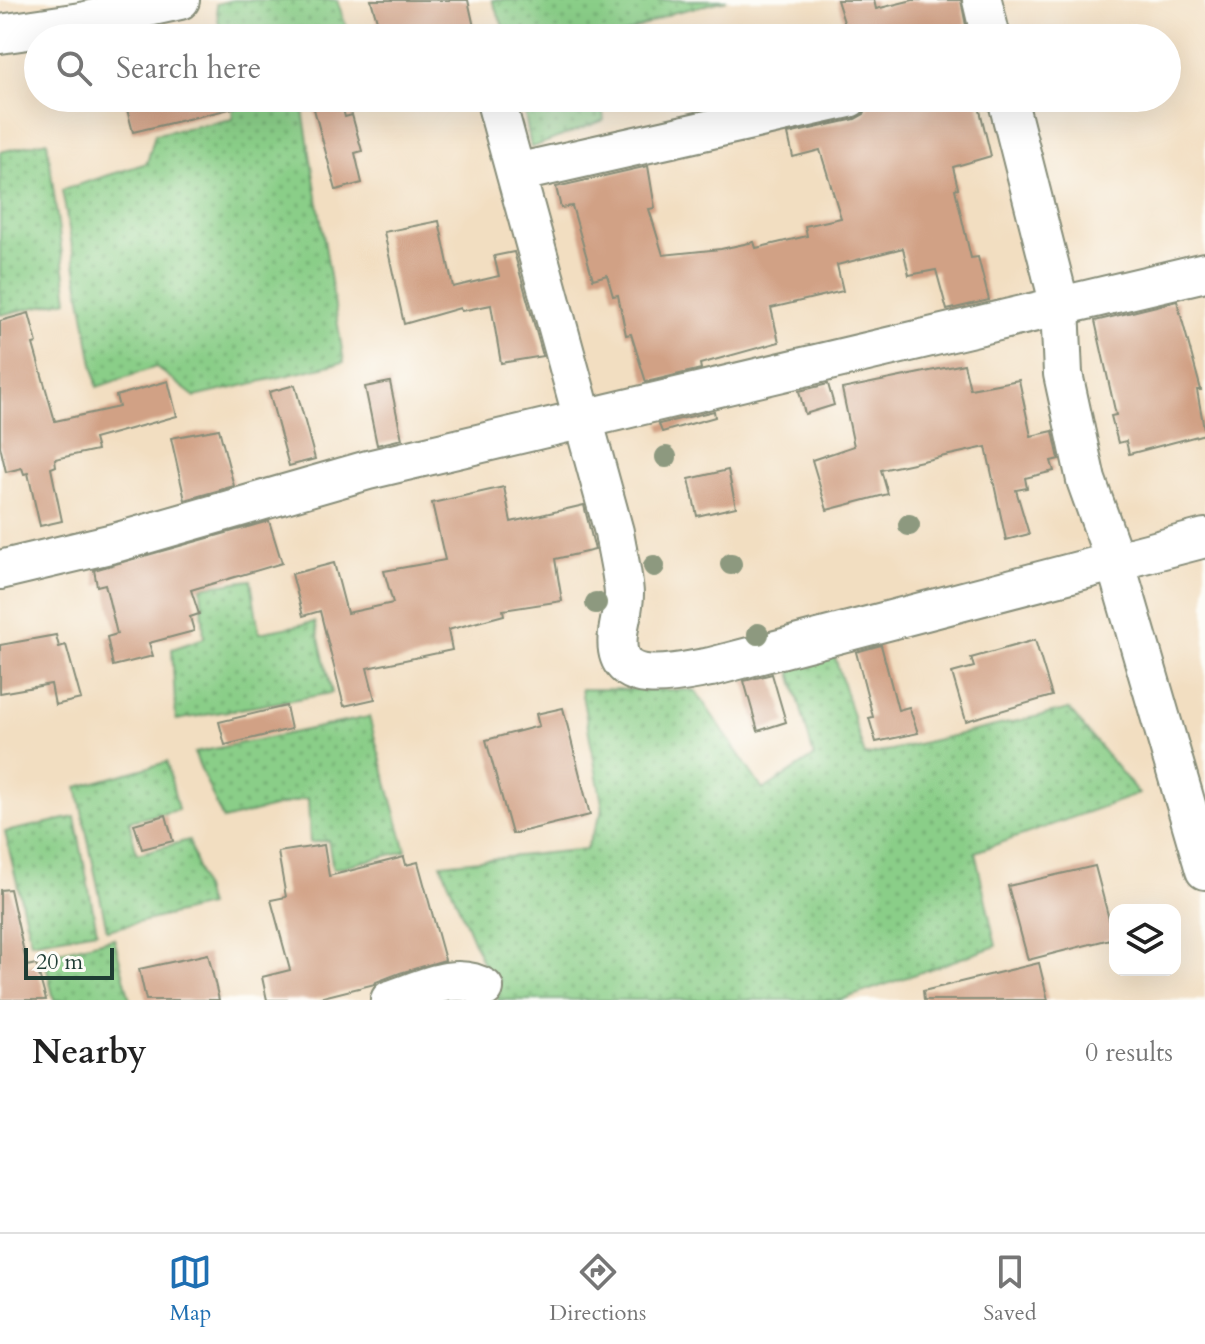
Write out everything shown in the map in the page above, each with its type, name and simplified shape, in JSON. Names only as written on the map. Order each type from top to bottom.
[{"type":"street","points":[[68,24],[180,0]]},
{"type":"street","points":[[982,0],[988,24]]},
{"type":"street","points":[[0,34],[24,30]]},
{"type":"street","points":[[499,112],[614,532],[624,596],[618,652],[623,664],[632,670],[651,676],[711,667],[1205,538]]},
{"type":"street","points":[[516,173],[787,112]]},
{"type":"street","points":[[1011,112],[1060,306],[1063,374],[1086,480],[1115,561],[1205,870]]},
{"type":"street","points":[[0,570],[118,542],[368,470],[1205,272]]},
{"type":"street","points":[[390,1000],[451,981],[471,980],[484,988]]},
{"type":"green space","points":[[233,0],[337,0],[345,24],[219,24],[216,4]]},
{"type":"green space","points":[[492,0],[727,0],[672,13],[647,24],[502,24]]},
{"type":"green space","points":[[232,112],[303,112],[344,362],[195,397],[156,367],[97,387],[62,190],[147,163],[155,134],[233,119]]},
{"type":"green space","points":[[525,112],[603,112],[604,120],[531,148]]},
{"type":"green space","points":[[47,141],[68,300],[0,315],[0,152]]},
{"type":"green space","points":[[251,580],[259,633],[315,622],[332,693],[176,720],[172,649],[204,638],[201,587]]},
{"type":"green space","points":[[835,657],[865,756],[1069,709],[1139,794],[975,852],[996,946],[841,1000],[498,1000],[441,864],[586,849],[603,809],[581,689],[695,690],[763,790],[814,757],[789,665]]},
{"type":"green space","points":[[369,717],[406,851],[333,869],[328,840],[310,843],[308,798],[223,820],[194,753]]},
{"type":"green space","points":[[167,762],[178,810],[129,821],[137,854],[189,840],[208,906],[107,930],[77,787]]},
{"type":"green space","points":[[75,817],[97,931],[31,942],[5,832]]},
{"type":"green space","points":[[114,938],[130,1000],[54,1000],[44,955]]},
{"type":"building","points":[[371,0],[468,0],[473,24],[378,24]]},
{"type":"building","points":[[837,0],[874,0],[876,9],[913,0],[961,0],[966,24],[845,24]]},
{"type":"building","points":[[128,112],[217,112],[133,132]]},
{"type":"building","points":[[315,112],[344,112],[345,117],[352,115],[362,151],[355,153],[362,183],[336,190]]},
{"type":"building","points":[[980,112],[991,156],[953,167],[971,258],[978,257],[989,300],[947,310],[936,270],[909,275],[903,248],[837,265],[843,291],[771,308],[779,342],[700,364],[701,369],[646,382],[631,334],[626,335],[618,295],[613,296],[607,275],[593,279],[572,206],[561,208],[556,187],[648,166],[655,208],[649,209],[663,255],[754,242],[756,248],[807,236],[805,226],[841,218],[820,150],[793,157],[788,134],[855,119],[864,114]]},
{"type":"building","points":[[439,221],[453,287],[499,276],[494,256],[514,252],[543,356],[501,363],[491,305],[461,311],[460,308],[404,324],[384,232]]},
{"type":"building","points":[[1177,301],[1201,390],[1197,390],[1205,434],[1129,454],[1126,441],[1118,443],[1111,416],[1116,415],[1095,321]]},
{"type":"building","points":[[29,313],[37,343],[33,344],[55,421],[119,407],[116,396],[168,381],[177,416],[94,439],[97,450],[55,459],[56,466],[51,468],[62,521],[40,526],[28,473],[24,474],[22,468],[6,472],[0,446],[0,321]]},
{"type":"building","points":[[964,364],[970,389],[1019,380],[1031,436],[1053,431],[1059,459],[1051,461],[1054,471],[1025,478],[1027,488],[1016,490],[1029,534],[1006,540],[986,447],[881,470],[888,494],[827,510],[812,460],[854,446],[842,389]]},
{"type":"building","points":[[390,382],[402,439],[377,445],[365,387]]},
{"type":"building","points":[[828,384],[834,405],[805,414],[799,391]]},
{"type":"building","points":[[295,385],[315,459],[289,466],[269,392]]},
{"type":"building","points":[[714,411],[715,417],[662,432],[659,424]]},
{"type":"building","points":[[219,429],[234,486],[185,500],[171,438]]},
{"type":"building","points":[[728,470],[736,507],[697,516],[689,479]]},
{"type":"building","points":[[504,487],[511,522],[584,505],[595,550],[555,559],[562,601],[503,610],[504,615],[448,630],[452,650],[367,668],[375,699],[344,706],[320,611],[303,616],[292,574],[334,563],[347,613],[393,603],[384,571],[445,560],[432,503]]},
{"type":"building","points":[[269,521],[282,563],[191,590],[199,614],[190,617],[194,631],[149,643],[153,656],[113,666],[107,637],[117,634],[105,584],[97,586],[94,570]]},
{"type":"building","points":[[56,635],[59,647],[66,645],[81,699],[55,705],[51,684],[0,693],[0,645]]},
{"type":"building","points":[[1035,640],[1052,696],[966,721],[952,673],[974,667],[971,658]]},
{"type":"building","points":[[881,645],[898,710],[909,707],[918,733],[876,742],[869,718],[873,717],[856,652]]},
{"type":"building","points":[[772,674],[786,722],[758,731],[744,681]]},
{"type":"building","points":[[286,706],[291,729],[225,745],[219,722]]},
{"type":"building","points":[[563,708],[590,815],[512,834],[486,740],[539,726],[536,714]]},
{"type":"building","points":[[166,815],[173,841],[142,849],[134,824]]},
{"type":"building","points":[[324,845],[329,876],[404,857],[406,865],[418,862],[445,960],[375,984],[311,1000],[267,1000],[262,977],[290,970],[271,900],[286,897],[278,852]]},
{"type":"building","points":[[1095,866],[1109,919],[1109,939],[1028,960],[1008,886]]},
{"type":"building","points":[[10,889],[27,966],[36,964],[46,1000],[0,1000],[0,890]]},
{"type":"building","points":[[208,954],[219,1000],[146,1000],[139,969]]},
{"type":"building","points":[[1039,963],[1048,1000],[924,1000],[923,991]]}]
